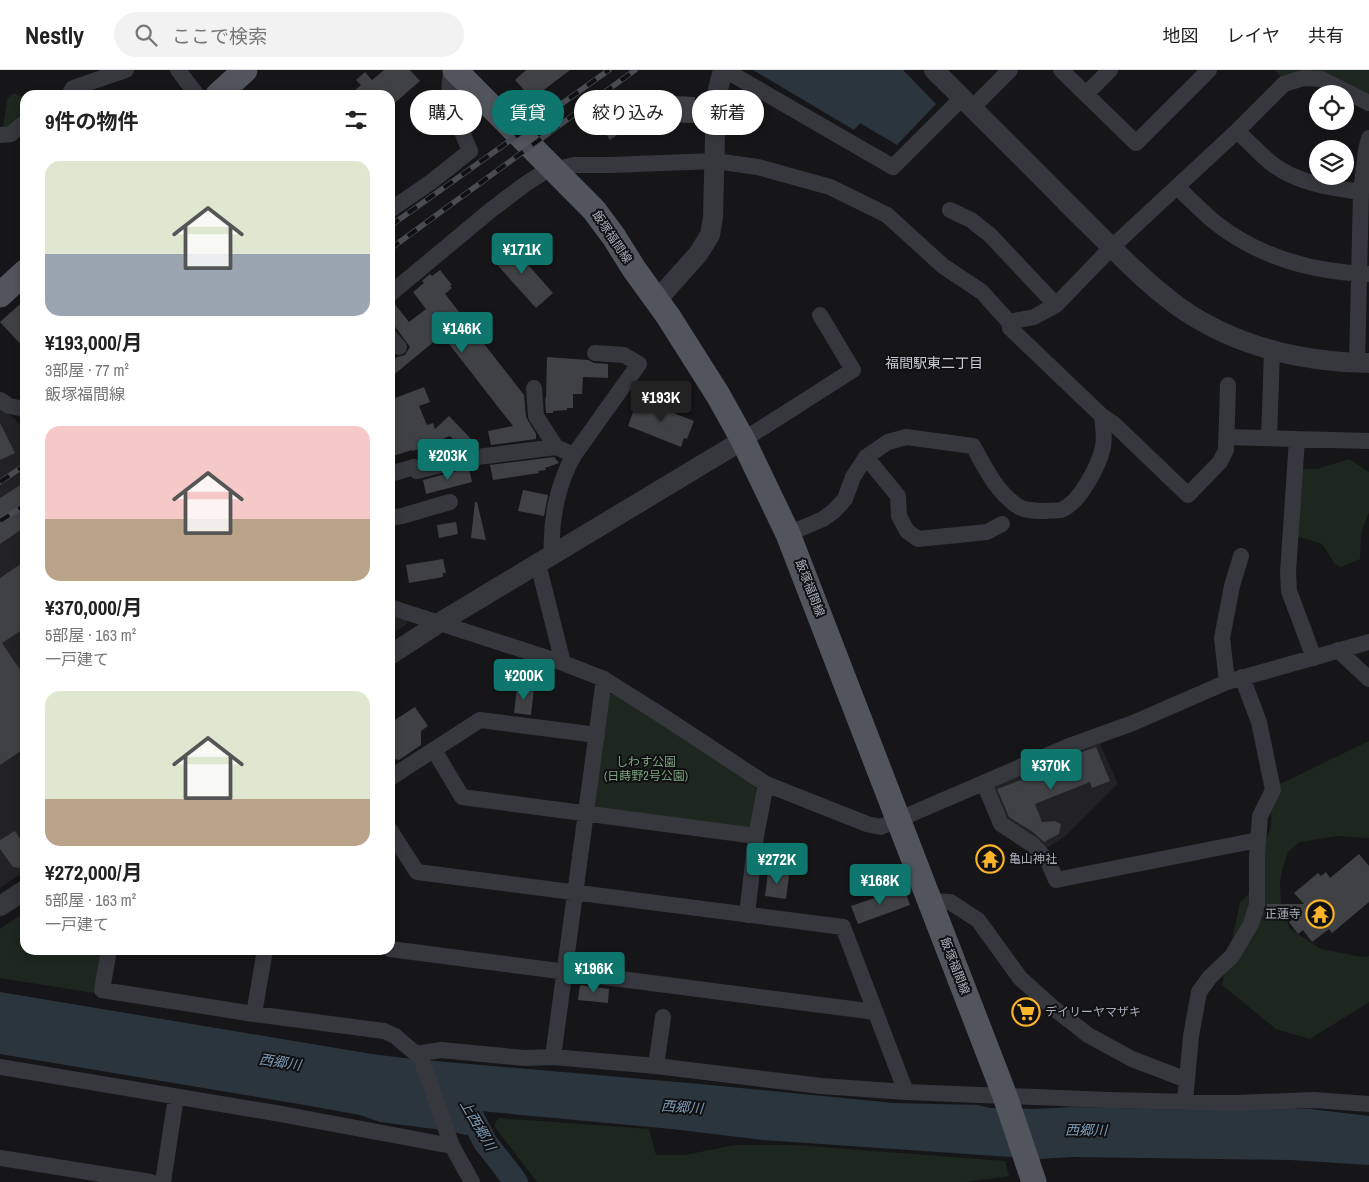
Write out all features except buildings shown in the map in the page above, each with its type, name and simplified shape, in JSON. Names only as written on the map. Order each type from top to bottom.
[{"type":"main road","points":[[223,90],[245,70]]},
{"type":"main road","name":"飯塚福間線","points":[[453,70],[567,181],[594,210],[657,300],[718,395],[743,440],[788,534],[1007,1101],[1031,1172]]},
{"type":"main road","points":[[0,295],[20,277]]},
{"type":"street","points":[[72,90],[126,70]]},
{"type":"street","points":[[178,70],[193,90]]},
{"type":"street","points":[[395,207],[431,182],[470,151],[452,108],[449,93],[453,70]]},
{"type":"street","points":[[657,300],[698,254],[710,235],[713,217],[716,97],[724,70],[893,167],[967,103],[1010,70]]},
{"type":"street","points":[[934,70],[1112,247],[1180,308],[1239,339],[1272,351],[1308,359],[1363,363],[1364,273],[1361,192],[1369,138]]},
{"type":"street","points":[[1061,70],[1136,143],[1209,70]]},
{"type":"street","points":[[1086,94],[1110,70]]},
{"type":"street","points":[[1009,322],[1034,317],[1056,304],[1112,247],[1237,131],[1284,84],[1303,78],[1322,79],[1369,103]]},
{"type":"street","points":[[0,135],[11,134],[20,126]]},
{"type":"street","points":[[1237,131],[1272,164],[1299,178],[1326,187],[1361,192]]},
{"type":"street","points":[[395,290],[491,210],[544,172],[574,165],[715,161],[758,167],[830,187],[887,215],[943,266],[982,292],[1009,322],[1010,328],[1102,416],[1114,424],[1188,494],[1220,462],[1226,450],[1228,385]]},
{"type":"street","points":[[1177,187],[1217,224],[1244,242],[1272,256],[1320,270],[1364,273]]},
{"type":"street","points":[[950,210],[971,220],[990,235],[1056,304]]},
{"type":"street","points":[[395,652],[439,623],[743,440],[853,370],[820,315]]},
{"type":"street","points":[[1269,438],[1272,351]]},
{"type":"street","points":[[563,663],[545,560],[561,482],[574,455],[639,364],[624,356],[595,353]]},
{"type":"street","points":[[534,388],[536,416],[556,447]]},
{"type":"street","points":[[0,400],[9,406],[20,408]]},
{"type":"street","points":[[788,534],[823,519],[835,510],[845,499],[853,478],[866,457],[888,442],[906,437],[973,446],[992,481],[1008,498],[1022,508],[1029,510],[1062,510],[1087,485],[1098,463],[1103,445],[1102,416]]},
{"type":"street","points":[[1227,437],[1369,441]]},
{"type":"street","points":[[1297,439],[1288,573],[1289,591],[1314,658]]},
{"type":"street","points":[[395,473],[414,467],[417,471],[470,457],[556,447],[574,455]]},
{"type":"street","points":[[866,457],[898,496],[899,516],[907,531],[918,539],[987,532],[1002,524]]},
{"type":"street","points":[[395,517],[450,502]]},
{"type":"street","points":[[1186,1100],[1191,1036],[1199,992],[1210,977],[1232,956],[1251,924],[1257,904],[1260,816],[1273,790],[1259,722],[1234,679],[1222,638],[1232,586],[1241,556]]},
{"type":"street","points":[[395,609],[563,663],[604,679],[766,784],[866,824],[881,827],[1069,746],[1133,723],[1234,679],[1369,642]]},
{"type":"street","points":[[1338,650],[1369,679]]},
{"type":"street","points":[[553,1057],[604,679]]},
{"type":"street","points":[[395,775],[480,720],[597,735]]},
{"type":"street","points":[[434,750],[462,797],[756,836]]},
{"type":"street","points":[[984,783],[1001,824],[1033,844],[1048,861],[1056,880],[1258,840]]},
{"type":"street","points":[[747,915],[756,836],[766,784]]},
{"type":"street","points":[[395,838],[417,872],[843,927],[906,1092]]},
{"type":"street","points":[[2,901],[20,892]]},
{"type":"street","points":[[930,900],[950,902],[978,920],[1020,978],[1051,1006],[1088,1035],[1132,1059],[1187,1080]]},
{"type":"street","points":[[395,950],[876,1012]]},
{"type":"street","points":[[108,955],[102,990],[254,1014],[384,1031],[395,1036],[418,1056],[449,1140],[472,1182]]},
{"type":"street","points":[[254,1014],[264,955]]},
{"type":"street","points":[[656,1066],[662,1017]]},
{"type":"street","points":[[418,1056],[441,1050],[524,1058],[553,1057],[656,1066],[821,1086],[1007,1101],[1186,1100],[1235,1102],[1314,1100],[1369,1104]]},
{"type":"street","points":[[0,1067],[449,1140]]},
{"type":"street","points":[[163,1182],[176,1097]]},
{"type":"street","points":[[0,1158],[151,1182]]},
{"type":"shaded area","points":[[0,408],[15,419],[20,426],[20,874],[0,888]]},
{"type":"shaded area","points":[[395,614],[407,618],[407,624],[395,632]]},
{"type":"shaded area","points":[[1099,742],[1118,784],[1064,837],[1044,850],[1004,820],[991,787]]},
{"type":"green space","points":[[1275,70],[1369,70],[1369,97],[1354,94],[1354,85],[1316,85],[1281,77]]},
{"type":"green space","points":[[14,93],[20,96],[20,114],[9,127],[3,128],[7,99]]},
{"type":"green space","points":[[1349,459],[1369,472],[1369,512],[1361,533],[1360,559],[1341,567],[1335,564],[1322,544],[1294,535],[1298,469],[1317,469]]},
{"type":"green space","name":"しわす公園 (日蒔野2号公園)","points":[[615,694],[754,784],[757,790],[753,824],[749,828],[598,810],[593,804],[607,695]]},
{"type":"green space","points":[[1369,741],[1369,838],[1337,836],[1300,842],[1288,852],[1282,870],[1280,883],[1281,905],[1290,929],[1321,949],[1362,957],[1369,956],[1369,1002],[1310,1039],[1276,1029],[1222,985],[1240,903],[1264,877],[1261,852],[1271,828],[1272,788]]},
{"type":"green space","points":[[20,915],[20,955],[101,955],[94,993],[0,978],[0,929]]},
{"type":"green space","points":[[498,1118],[649,1129],[656,1155],[685,1155],[735,1145],[794,1145],[1005,1161],[1009,1176],[967,1182],[537,1182],[494,1126]]},
{"type":"water","points":[[753,70],[903,70],[936,104],[897,145],[860,123],[854,130]]},
{"type":"water","name":"西郷川","points":[[0,992],[412,1059],[894,1103],[978,1105],[990,1108],[1033,1109],[1073,1107],[1195,1110],[1310,1109],[1369,1116],[1369,1165],[1291,1160],[1073,1157],[1039,1159],[763,1140],[672,1129],[480,1111],[469,1134],[465,1135],[450,1131],[380,1122],[360,1115],[305,1105],[0,1054]]},
{"type":"waterway","name":"上西郷川","points":[[460,1093],[485,1142],[516,1182]]},
{"type":"railway","points":[[395,222],[609,70]]},
{"type":"railway","points":[[395,245],[635,70]]},
{"type":"railway","points":[[0,482],[20,468]]},
{"type":"railway","points":[[0,521],[20,508]]},
{"type":"place","name":"亀山神社","points":[[990,859]]},
{"type":"place","name":"正蓮寺","points":[[1320,914]]},
{"type":"place","name":"デイリーヤマザキ","points":[[1026,1012]]},
{"type":"district","name":"福間駅東二丁目","points":[[934,363]]}]
